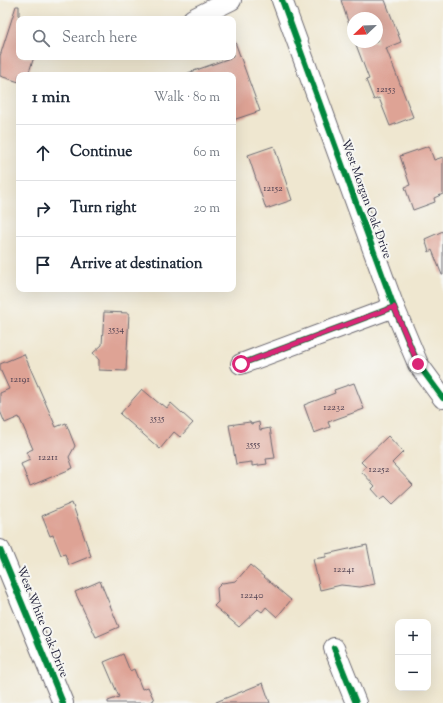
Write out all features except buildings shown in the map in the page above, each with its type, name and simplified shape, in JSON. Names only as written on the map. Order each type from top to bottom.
[{"type":"street","points":[[198,16],[231,0]]},
{"type":"street","name":"West Morgan Oak Drive","points":[[282,0],[394,307],[418,364],[443,398]]},
{"type":"street","points":[[241,364],[394,307]]},
{"type":"street","name":"West White Oak Drive","points":[[0,550],[63,703]]},
{"type":"street","points":[[334,648],[356,703]]},
{"type":"cycle path","points":[[282,0],[394,307],[418,364],[443,398]]},
{"type":"cycle path","points":[[241,364],[394,307]]},
{"type":"cycle path","points":[[0,550],[63,703]]},
{"type":"cycle path","points":[[334,648],[356,703]]},
{"type":"route","points":[[241,364],[394,307],[418,364]]}]
